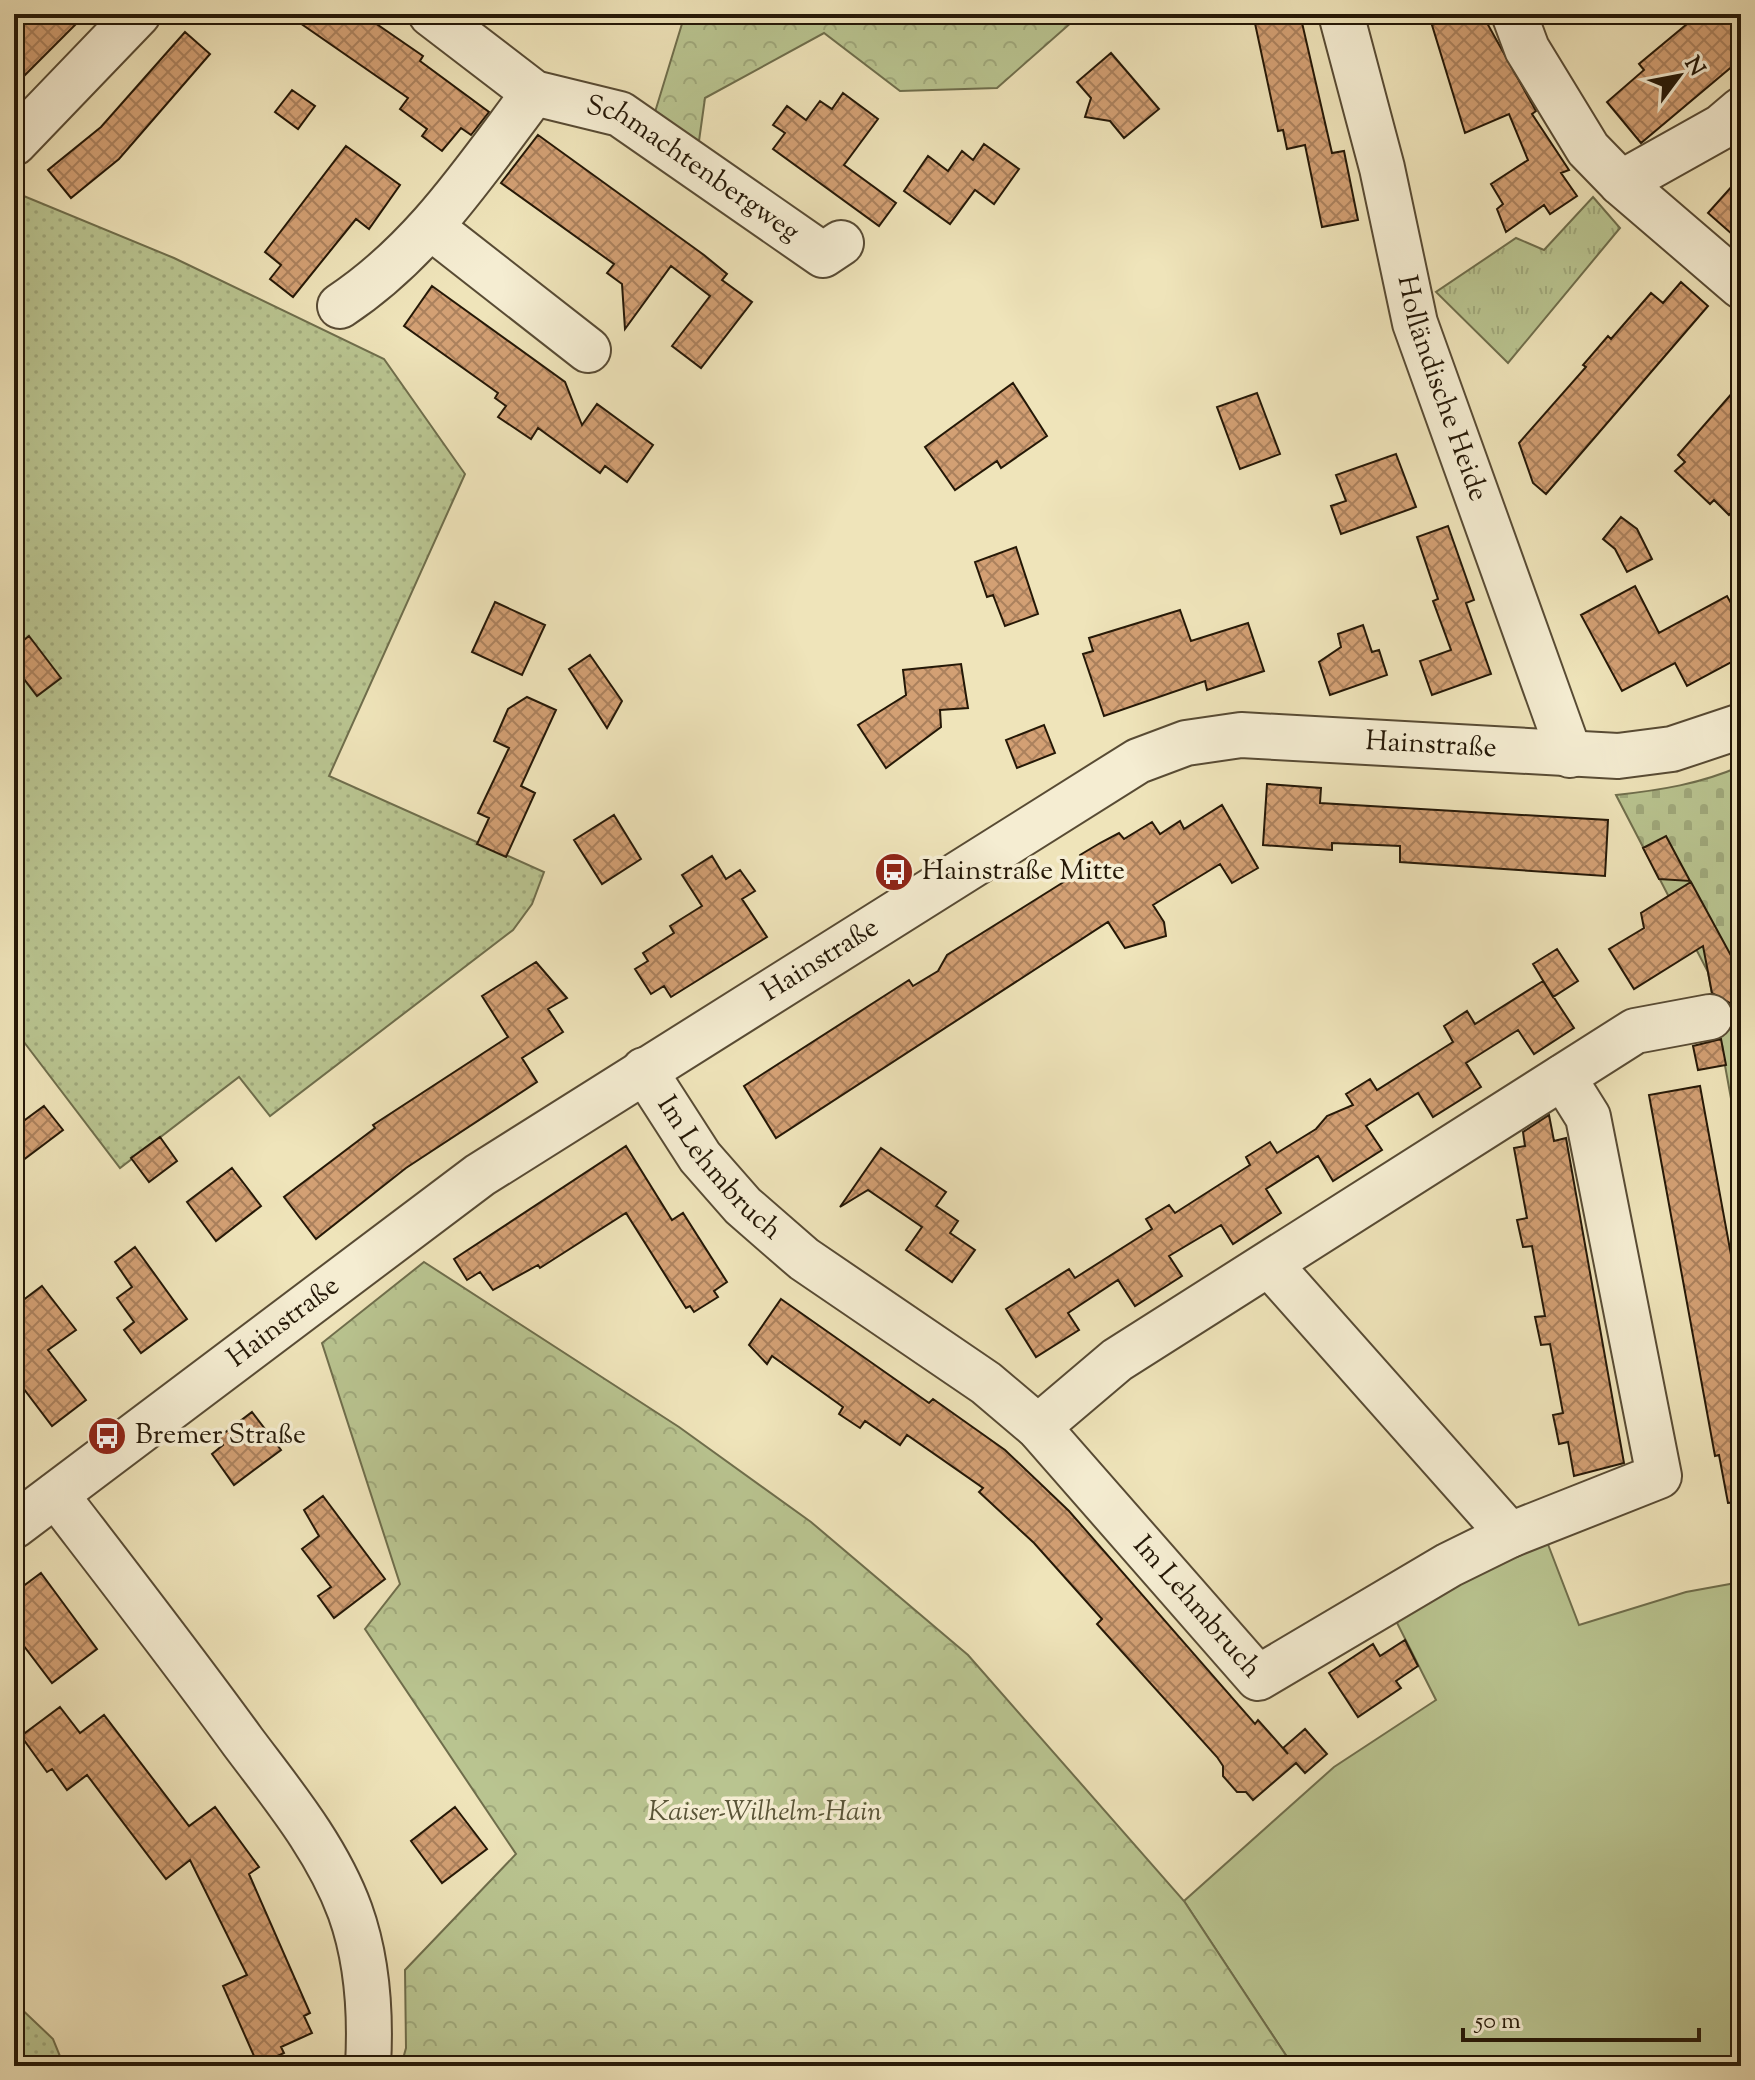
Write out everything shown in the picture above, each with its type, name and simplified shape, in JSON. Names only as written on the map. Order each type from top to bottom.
[{"type":"street","points":[[14,143],[138,14]]},
{"type":"street","name":"Schmachtenbergweg","points":[[431,14],[534,93],[620,114],[823,255],[841,243]]},
{"type":"street","name":"Holländische Heide","points":[[1341,14],[1382,168],[1415,323],[1570,755]]},
{"type":"street","points":[[1514,14],[1527,49],[1554,98],[1588,149],[1621,183],[1741,286]]},
{"type":"street","points":[[340,306],[380,280],[432,228],[534,93]]},
{"type":"street","points":[[1621,183],[1721,127],[1741,110]]},
{"type":"street","points":[[432,228],[588,350]]},
{"type":"street","name":"Hainstraße","points":[[14,1526],[480,1175],[1091,788],[1161,751],[1207,738],[1241,735],[1570,755],[1647,754],[1708,739],[1741,726]]},
{"type":"street","points":[[1038,1427],[1117,1360],[1635,1031],[1710,1017]]},
{"type":"street","name":"Im Lehmbruch","points":[[644,1070],[700,1157],[743,1206],[804,1259],[986,1383],[1038,1427],[1258,1678],[1393,1595],[1510,1535],[1659,1476],[1588,1117],[1563,1077]]},
{"type":"street","points":[[1270,1265],[1510,1535]]},
{"type":"street","points":[[56,1495],[175,1649],[324,1856],[349,1910],[364,1962],[371,2019],[368,2066]]},
{"type":"green space","points":[[685,14],[1081,14],[997,88],[900,91],[824,33],[705,98],[699,141],[655,112]]},
{"type":"green space","points":[[14,192],[174,258],[384,359],[465,474],[329,776],[544,872],[532,904],[513,930],[270,1116],[239,1077],[120,1168],[14,1029]]},
{"type":"green space","points":[[1593,197],[1620,228],[1508,363],[1436,292],[1516,238],[1544,250]]},
{"type":"green space","points":[[1741,766],[1741,1114],[1734,1115],[1708,972],[1616,795],[1680,785]]},
{"type":"green space","name":"Kaiser-Wilhelm-Hain","points":[[424,1262],[679,1427],[811,1522],[968,1655],[1184,1901],[1293,2066],[401,2066],[406,2048],[405,1970],[516,1854],[365,1629],[400,1584],[322,1343]]},
{"type":"green space","points":[[1544,1534],[1579,1625],[1686,1592],[1741,1582],[1741,2066],[1293,2066],[1184,1901],[1334,1767],[1436,1700],[1391,1611]]},
{"type":"green space","points":[[14,2002],[53,2039],[64,2066],[14,2066]]},
{"type":"building","points":[[26,14],[86,14],[14,86],[14,26]]},
{"type":"building","points":[[287,14],[362,14],[423,56],[420,61],[489,112],[471,135],[461,128],[442,151],[422,136],[427,129],[400,109],[408,98]]},
{"type":"building","points":[[1253,14],[1300,14],[1332,153],[1344,151],[1358,220],[1322,227],[1305,145],[1287,149],[1283,130],[1278,131]]},
{"type":"building","points":[[1458,14],[1482,14],[1536,111],[1532,114],[1569,170],[1561,173],[1577,196],[1550,214],[1544,205],[1506,232],[1497,209],[1503,204],[1491,184],[1528,160],[1509,114],[1465,133],[1432,25]]},
{"type":"building","points":[[1699,14],[1741,14],[1741,59],[1641,143],[1607,102],[1644,70],[1639,64]]},
{"type":"building","points":[[185,32],[210,54],[119,159],[71,198],[48,170],[101,127]]},
{"type":"building","points":[[1111,53],[1159,109],[1124,138],[1110,121],[1085,117],[1091,98],[1077,82]]},
{"type":"building","points":[[292,90],[315,106],[298,129],[275,112]]},
{"type":"building","points":[[843,93],[878,119],[844,165],[896,203],[879,226],[773,149],[785,133],[773,125],[787,106],[806,120],[820,101],[832,109]]},
{"type":"building","points":[[538,135],[704,255],[727,274],[722,280],[752,302],[701,368],[672,346],[710,296],[671,266],[625,329],[622,284],[607,273],[614,264],[501,183]]},
{"type":"building","points":[[984,144],[1019,169],[994,204],[975,190],[950,224],[904,191],[928,156],[948,171],[962,151],[973,160]]},
{"type":"building","points":[[346,146],[400,185],[369,229],[356,219],[293,297],[270,279],[281,265],[265,252]]},
{"type":"building","points":[[1741,176],[1741,242],[1708,213]]},
{"type":"building","points":[[1681,282],[1708,306],[1546,494],[1533,483],[1519,443],[1586,367],[1583,365],[1608,336],[1611,339],[1651,293],[1663,303]]},
{"type":"building","points":[[432,286],[565,382],[582,425],[597,404],[653,445],[627,482],[605,466],[600,473],[538,428],[531,439],[498,417],[506,406],[495,398],[498,393],[404,326]]},
{"type":"building","points":[[1013,383],[1047,436],[1001,468],[997,461],[955,490],[925,447]]},
{"type":"building","points":[[1741,383],[1741,503],[1729,515],[1714,500],[1710,504],[1675,471],[1685,462],[1678,455]]},
{"type":"building","points":[[1257,393],[1280,454],[1240,469],[1217,407]]},
{"type":"building","points":[[1396,454],[1416,507],[1341,534],[1331,506],[1346,501],[1336,475]]},
{"type":"building","points":[[1621,517],[1637,529],[1652,559],[1627,572],[1615,549],[1603,539]]},
{"type":"building","points":[[1448,526],[1474,600],[1466,603],[1491,674],[1432,695],[1420,661],[1451,650],[1433,601],[1438,599],[1417,537]]},
{"type":"building","points":[[1016,547],[1038,614],[1005,626],[993,595],[987,597],[975,562]]},
{"type":"building","points":[[1635,586],[1659,633],[1727,596],[1741,621],[1741,657],[1687,686],[1675,663],[1622,691],[1581,615]]},
{"type":"building","points":[[495,602],[545,625],[522,675],[472,652]]},
{"type":"building","points":[[1180,610],[1191,641],[1248,623],[1264,671],[1207,690],[1205,681],[1104,716],[1083,654],[1093,651],[1089,638]]},
{"type":"building","points":[[1363,625],[1372,652],[1379,650],[1387,675],[1330,695],[1319,662],[1341,647],[1338,634]]},
{"type":"building","points":[[29,636],[61,678],[37,696],[14,666],[14,648]]},
{"type":"building","points":[[590,655],[622,701],[607,728],[569,669]]},
{"type":"building","points":[[961,664],[968,708],[940,710],[941,727],[886,768],[858,725],[906,695],[903,670]]},
{"type":"building","points":[[527,697],[556,710],[521,786],[535,793],[506,857],[477,844],[489,818],[478,813],[509,748],[494,741],[508,709]]},
{"type":"building","points":[[1044,725],[1055,753],[1017,768],[1006,740]]},
{"type":"building","points":[[1267,784],[1321,788],[1320,803],[1608,820],[1605,876],[1400,862],[1400,846],[1332,843],[1332,850],[1263,845]]},
{"type":"building","points":[[1222,805],[1258,868],[1232,883],[1220,864],[1153,905],[1164,922],[1166,936],[1125,948],[1108,922],[776,1138],[744,1086],[909,980],[913,986],[938,971],[947,955],[1078,873],[1080,855],[1100,843],[1119,833],[1124,839],[1152,822],[1160,834],[1180,821],[1184,829]]},
{"type":"building","points":[[614,815],[641,859],[602,884],[574,840]]},
{"type":"building","points":[[1666,836],[1690,881],[1659,879],[1643,848]]},
{"type":"building","points":[[712,856],[726,879],[740,870],[755,891],[742,899],[767,937],[671,997],[664,986],[651,994],[635,969],[648,961],[643,953],[674,933],[670,926],[702,906],[682,875]]},
{"type":"building","points":[[1691,882],[1741,974],[1741,1001],[1730,1003],[1712,993],[1703,946],[1634,989],[1609,949],[1644,928],[1641,913]]},
{"type":"building","points":[[1557,949],[1578,981],[1553,997],[1533,964]]},
{"type":"building","points":[[536,962],[567,998],[548,1009],[563,1032],[522,1058],[537,1082],[406,1168],[316,1239],[284,1197],[375,1128],[373,1125],[508,1037],[482,996]]},
{"type":"building","points":[[1543,981],[1574,1028],[1534,1054],[1518,1030],[1466,1063],[1481,1087],[1433,1117],[1418,1093],[1366,1126],[1382,1150],[1333,1181],[1318,1156],[1266,1189],[1281,1213],[1233,1244],[1221,1225],[1169,1256],[1182,1276],[1135,1306],[1118,1280],[1068,1313],[1079,1330],[1036,1357],[1006,1309],[1069,1269],[1075,1278],[1152,1229],[1146,1219],[1169,1205],[1175,1213],[1250,1165],[1246,1157],[1270,1142],[1277,1153],[1316,1129],[1327,1116],[1353,1105],[1346,1094],[1370,1079],[1377,1090],[1453,1042],[1444,1026],[1467,1011],[1475,1024]]},
{"type":"building","points":[[1721,1039],[1726,1065],[1698,1070],[1693,1046]]},
{"type":"building","points":[[1700,1086],[1736,1282],[1741,1281],[1741,1502],[1728,1503],[1719,1455],[1715,1456],[1649,1095]]},
{"type":"building","points":[[44,1106],[63,1130],[14,1167],[14,1128]]},
{"type":"building","points":[[1549,1115],[1554,1141],[1566,1138],[1624,1463],[1574,1476],[1568,1442],[1559,1444],[1553,1415],[1563,1413],[1550,1344],[1541,1345],[1535,1317],[1545,1316],[1532,1246],[1523,1247],[1517,1220],[1527,1218],[1514,1148],[1525,1146],[1523,1132]]},
{"type":"building","points":[[160,1137],[177,1161],[149,1182],[131,1158]]},
{"type":"building","points":[[626,1146],[672,1220],[683,1213],[727,1282],[714,1291],[718,1297],[694,1312],[690,1306],[686,1308],[626,1213],[540,1268],[538,1265],[493,1290],[480,1272],[467,1280],[454,1259]]},
{"type":"building","points":[[881,1148],[946,1192],[936,1206],[958,1221],[950,1233],[975,1250],[952,1282],[906,1250],[922,1227],[868,1190],[840,1207]]},
{"type":"building","points":[[232,1168],[261,1206],[216,1241],[187,1202]]},
{"type":"building","points":[[135,1247],[187,1319],[141,1353],[124,1330],[134,1322],[117,1298],[132,1287],[115,1262]]},
{"type":"building","points":[[42,1286],[76,1330],[48,1350],[86,1400],[52,1426],[14,1376],[14,1307]]},
{"type":"building","points":[[781,1299],[929,1403],[933,1399],[1005,1450],[1069,1511],[1255,1724],[1258,1720],[1288,1754],[1283,1748],[1305,1729],[1327,1754],[1305,1773],[1296,1763],[1253,1800],[1246,1792],[1237,1792],[1223,1776],[1223,1766],[1217,1757],[1097,1624],[1102,1619],[1034,1543],[979,1492],[983,1488],[907,1435],[900,1445],[865,1421],[860,1428],[839,1414],[843,1407],[772,1356],[767,1364],[749,1345]]},
{"type":"building","points":[[252,1412],[281,1450],[234,1485],[212,1454],[223,1445],[218,1438]]},
{"type":"building","points":[[323,1496],[385,1579],[334,1618],[318,1596],[331,1587],[302,1549],[319,1536],[304,1510]]},
{"type":"building","points":[[41,1573],[97,1649],[52,1683],[14,1633],[14,1593]]},
{"type":"building","points":[[1405,1640],[1418,1666],[1396,1681],[1401,1688],[1358,1717],[1329,1673],[1373,1644],[1380,1656]]},
{"type":"building","points":[[60,1707],[80,1733],[104,1715],[189,1826],[215,1807],[259,1867],[249,1874],[310,2013],[304,2016],[312,2033],[281,2047],[284,2053],[258,2065],[223,1986],[247,1975],[190,1860],[166,1879],[87,1775],[67,1790],[52,1769],[47,1772],[21,1736]]},
{"type":"building","points":[[455,1807],[487,1849],[442,1883],[411,1841]]},
{"type":"place","name":"Hainstraße Mitte","points":[[894,872]]},
{"type":"place","name":"Bremer Straße","points":[[107,1436]]}]
